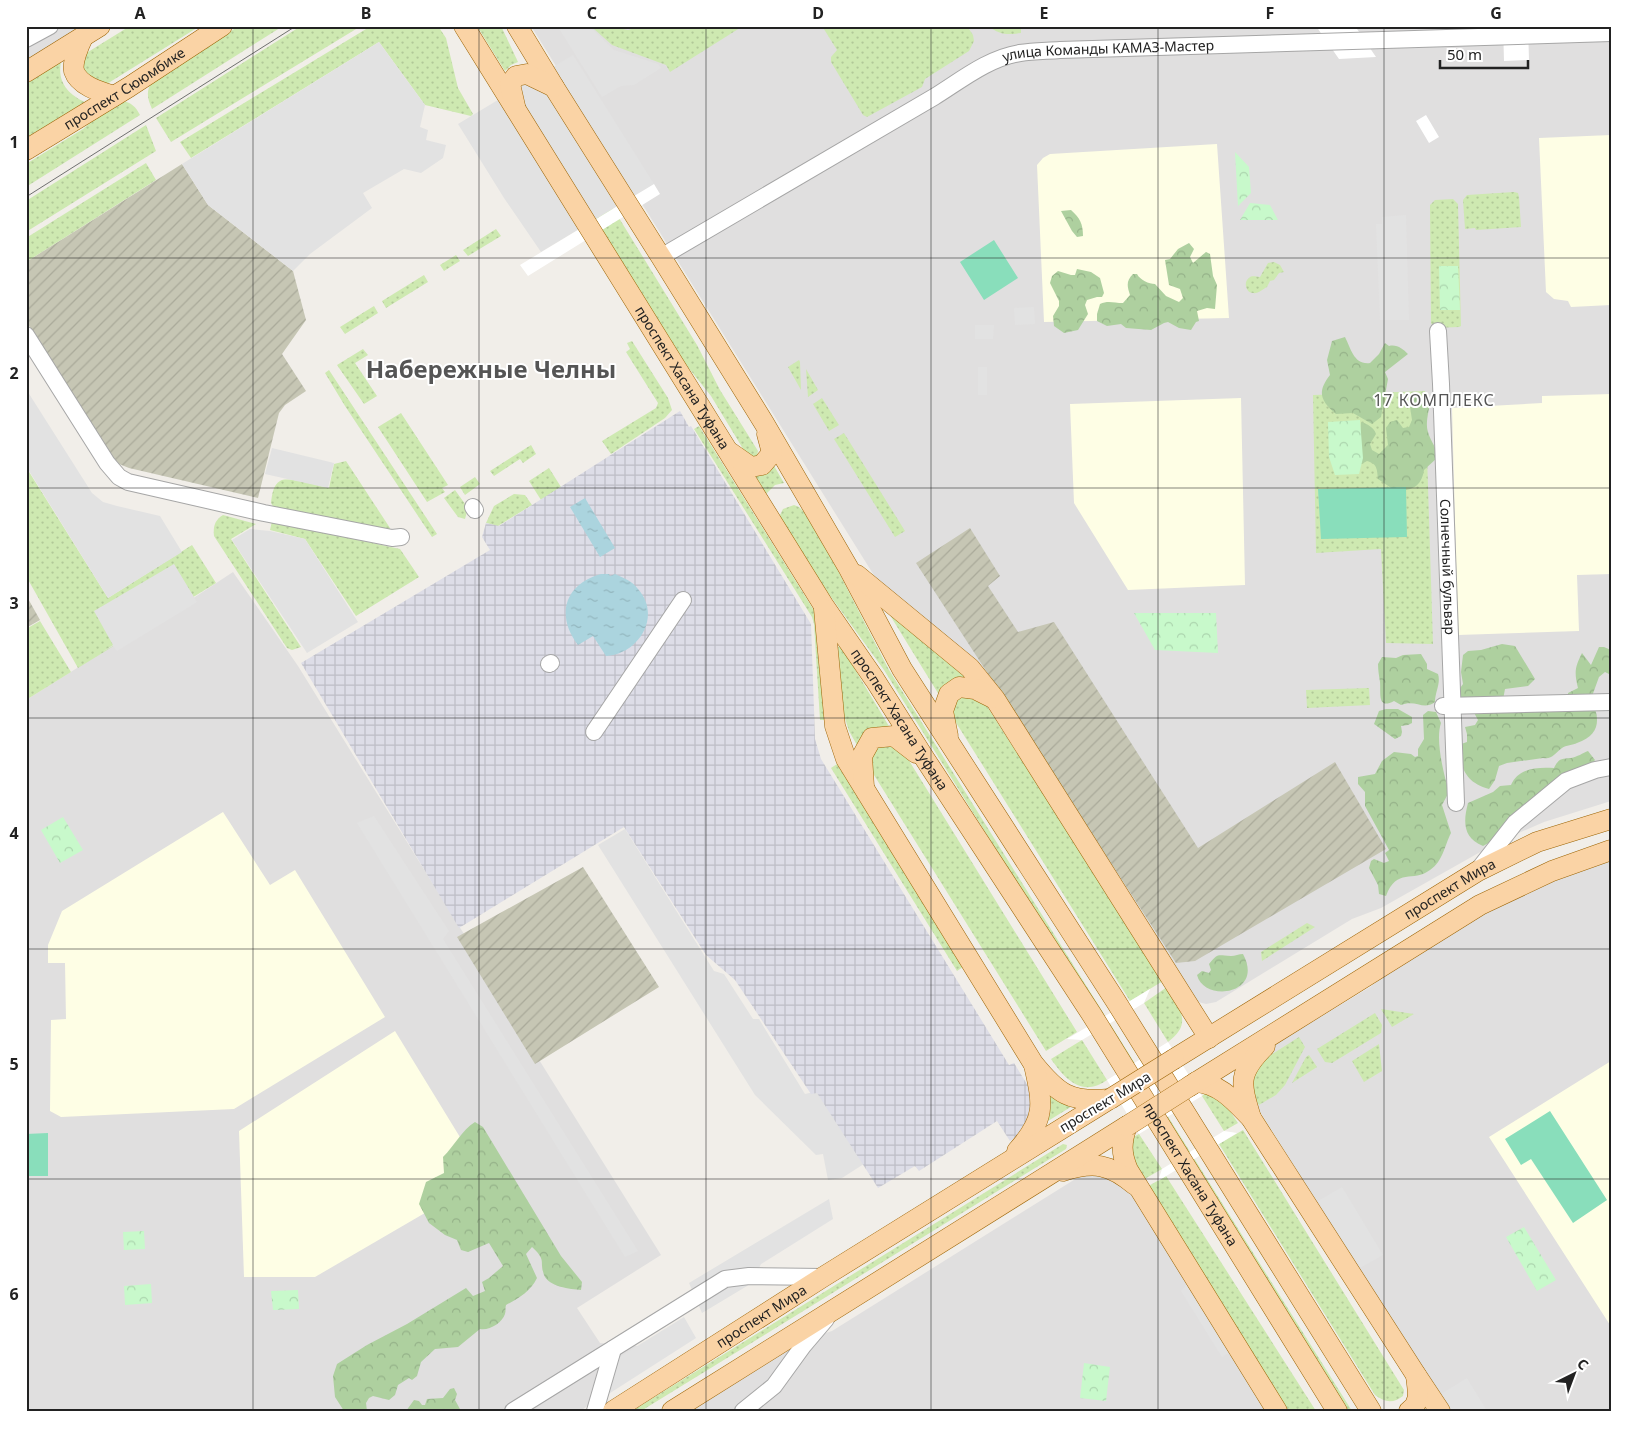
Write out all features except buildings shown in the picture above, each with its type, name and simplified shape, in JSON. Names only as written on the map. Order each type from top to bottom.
[{"type":"main road","name":"проспект Сююмбике","points":[[26,150],[222,26]]},
{"type":"main road","name":"проспект Хасана Туфана","points":[[464,26],[824,606],[875,680],[1092,1015],[1337,1410]]},
{"type":"main road","name":"проспект Хасана Туфана","points":[[517,26],[764,423],[849,569],[902,669],[1115,1000],[1371,1411]]},
{"type":"main road","points":[[91,31],[76,52],[74,71],[81,81],[98,91],[114,96]]},
{"type":"main road","points":[[26,72],[91,31]]},
{"type":"main road","points":[[516,110],[510,84],[516,76],[527,74],[554,87]]},
{"type":"main road","points":[[725,449],[750,467],[762,465],[772,453],[764,423]]},
{"type":"main road","points":[[849,569],[970,668],[994,699],[1209,1038]]},
{"type":"main road","points":[[824,606],[836,726],[846,758],[1033,1063],[1053,1086],[1065,1094],[1076,1099],[1091,1101],[1110,1099]]},
{"type":"main road","points":[[950,744],[943,711],[949,694],[959,688],[975,689],[994,699]]},
{"type":"main road","points":[[864,789],[862,756],[872,738],[894,736],[925,759]]},
{"type":"main road","name":"проспект Мира","points":[[613,1411],[823,1277],[1478,871],[1537,842],[1611,819]]},
{"type":"main road","points":[[672,1411],[848,1299],[1052,1174],[1480,905],[1552,871],[1611,850]]},
{"type":"main road","points":[[1251,1118],[1245,1098],[1246,1068],[1281,1029]]},
{"type":"main road","points":[[1006,1164],[1034,1130],[1039,1117],[1041,1096],[1033,1063]]},
{"type":"main road","points":[[1193,1084],[1205,1083],[1220,1089],[1251,1118],[1440,1411]]},
{"type":"main road","points":[[1127,1126],[1123,1137],[1122,1150],[1124,1160],[1138,1188],[1277,1411]]},
{"type":"main road","points":[[1052,1174],[1075,1167],[1098,1165],[1116,1171],[1138,1188]]},
{"type":"main road","points":[[1409,1411],[1413,1409],[1419,1398],[1416,1376]]},
{"type":"main road","points":[[1360,1393],[1384,1411]]},
{"type":"street","points":[[26,39],[50,26]]},
{"type":"street","name":"улица Команды КАМАЗ-Мастер","points":[[662,257],[862,138],[934,98],[973,71],[1019,53],[1060,50],[1611,33]]},
{"type":"street","name":"Солнечный бульвар","points":[[1438,331],[1441,368],[1448,706],[1456,803]]},
{"type":"street","points":[[26,335],[107,463],[120,477],[128,482],[264,514],[392,538],[401,537]]},
{"type":"street","points":[[594,732],[683,600]]},
{"type":"street","points":[[1448,706],[1611,702]]},
{"type":"street","points":[[1478,871],[1515,823],[1566,781],[1594,770],[1611,767]]},
{"type":"street","points":[[513,1411],[725,1280],[750,1276],[823,1277]]},
{"type":"street","points":[[742,1411],[774,1386],[821,1324],[848,1299]]},
{"type":"street","points":[[595,1411],[613,1349]]},
{"type":"shaded area","points":[[26,26],[85,26],[26,63]]},
{"type":"shaded area","points":[[531,26],[1611,26],[1611,801],[1544,822],[1498,842],[1381,908],[1352,919],[1216,1002],[1206,1004],[1198,1002],[982,672],[884,587],[875,577]]},
{"type":"shaded area","points":[[556,26],[589,26],[614,50],[658,64],[661,68],[634,85],[621,86],[602,97]]},
{"type":"shaded area","points":[[379,42],[425,105],[420,127],[428,130],[426,140],[446,145],[443,158],[421,173],[404,169],[363,193],[372,208],[310,254],[293,271],[208,205],[182,164]]},
{"type":"shaded area","points":[[573,55],[654,184],[541,252],[504,198],[458,124]]},
{"type":"shaded area","points":[[1611,135],[1611,305],[1571,307],[1568,301],[1554,299],[1546,292],[1539,138]]},
{"type":"shaded area","points":[[1217,144],[1229,318],[1044,322],[1037,165],[1043,158],[1050,154]]},
{"type":"shaded area","points":[[182,164],[208,205],[293,271],[306,320],[282,354],[306,391],[285,405],[279,413],[258,498],[129,468],[119,464],[109,453],[26,321],[26,262]]},
{"type":"shaded area","points":[[1406,215],[1409,320],[1380,320],[1376,224],[1382,224],[1382,217]]},
{"type":"shaded area","points":[[1034,307],[1035,324],[1015,325],[1014,308]]},
{"type":"shaded area","points":[[975,325],[994,325],[993,339],[975,339]]},
{"type":"shaded area","points":[[978,367],[987,367],[987,395],[978,395]]},
{"type":"shaded area","points":[[26,389],[92,493],[103,502],[160,516],[182,552],[108,598],[26,466]]},
{"type":"shaded area","points":[[1611,394],[1611,574],[1577,575],[1579,631],[1458,635],[1452,408],[1542,403],[1542,396]]},
{"type":"shaded area","points":[[1241,398],[1245,585],[1128,590],[1074,503],[1070,404]]},
{"type":"shaded area","points":[[680,411],[689,427],[691,426],[811,624],[815,739],[821,759],[1009,1065],[1014,1063],[1036,1099],[1037,1110],[1018,1136],[1010,1141],[997,1121],[919,1171],[915,1166],[878,1188],[817,1093],[811,1094],[735,980],[706,955],[624,827],[459,928],[301,663],[490,550],[482,537],[486,523],[499,526]]},
{"type":"shaded area","points":[[272,448],[334,463],[328,488],[265,474]]},
{"type":"shaded area","points":[[970,528],[1000,576],[988,586],[1018,632],[1054,622],[1198,848],[1335,762],[1386,849],[1195,961],[1176,963],[916,563]]},
{"type":"shaded area","points":[[250,529],[270,531],[305,539],[358,622],[307,653],[232,540]]},
{"type":"shaded area","points":[[174,564],[197,602],[117,651],[113,646],[102,652],[113,645],[94,611]]},
{"type":"shaded area","points":[[233,572],[298,666],[503,997],[501,999],[661,1255],[577,1308],[600,1343],[664,1348],[688,1340],[580,1411],[26,1411],[26,700]]},
{"type":"shaded area","points":[[26,595],[40,620],[26,628]]},
{"type":"shaded area","points":[[223,812],[270,885],[295,870],[385,1017],[234,1109],[61,1117],[50,1111],[51,1020],[66,1019],[65,963],[48,963],[48,945],[62,911]]},
{"type":"shaded area","points":[[374,816],[449,931],[443,939],[638,1251],[625,1257],[357,823]]},
{"type":"shaded area","points":[[625,829],[714,971],[724,974],[753,1019],[759,1019],[805,1094],[822,1090],[867,1162],[842,1178],[828,1180],[823,1154],[816,1155],[755,1095],[598,845]]},
{"type":"shaded area","points":[[1611,859],[1611,1411],[1447,1411],[1254,1102],[1268,1049],[1370,987],[1419,948],[1528,890]]},
{"type":"shaded area","points":[[583,867],[659,987],[535,1064],[457,937]]},
{"type":"shaded area","points":[[395,1031],[485,1178],[315,1277],[244,1277],[239,1131]]},
{"type":"shaded area","points":[[1611,1061],[1611,1325],[1610,1325],[1489,1137]]},
{"type":"shaded area","points":[[1101,1172],[1130,1189],[1270,1411],[690,1411],[803,1340],[832,1331],[1085,1173]]},
{"type":"shaded area","points":[[1342,1187],[1383,1255],[1358,1269],[1318,1201]]},
{"type":"shaded area","points":[[829,1199],[833,1219],[761,1264],[752,1283],[702,1313],[689,1283]]},
{"type":"shaded area","points":[[1189,1282],[1232,1351],[1222,1357],[1181,1291]]},
{"type":"shaded area","points":[[684,1317],[696,1338],[607,1395],[618,1358]]},
{"type":"shaded area","points":[[1467,1378],[1487,1411],[1452,1411],[1441,1394]]},
{"type":"green space","points":[[130,26],[200,26],[106,84],[88,79],[81,65],[84,57],[88,52]]},
{"type":"green space","points":[[239,26],[283,26],[152,109],[148,95],[152,81]]},
{"type":"green space","points":[[301,26],[361,26],[171,142],[156,118]]},
{"type":"green space","points":[[371,26],[438,26],[446,38],[458,88],[473,114],[471,116],[425,105],[379,42],[191,158],[180,142]]},
{"type":"green space","points":[[477,26],[501,26],[518,62],[511,65],[505,71]]},
{"type":"green space","points":[[595,26],[609,26],[628,30],[641,26],[743,26],[670,72],[666,65],[612,45],[594,29]]},
{"type":"green space","points":[[822,26],[967,26],[973,35],[974,41],[969,51],[925,79],[922,87],[867,117],[863,115],[831,62],[831,57],[837,50]]},
{"type":"green space","points":[[988,26],[1021,26],[1021,33],[1004,34]]},
{"type":"green space","points":[[61,62],[61,76],[65,86],[85,102],[26,138],[26,84]]},
{"type":"green space","points":[[122,101],[133,105],[140,115],[26,187],[26,164],[83,129],[99,115]]},
{"type":"green space","points":[[522,101],[584,161],[697,345],[720,390],[758,451],[755,458],[748,457],[711,396],[679,356]]},
{"type":"green space","points":[[146,125],[156,151],[26,232],[26,201]]},
{"type":"green space","points":[[1235,152],[1249,167],[1251,193],[1238,206]]},
{"type":"green space","points":[[146,163],[156,180],[26,262],[26,238]]},
{"type":"green space","points":[[1518,193],[1519,197],[1521,227],[1465,229],[1463,200],[1467,195]]},
{"type":"green space","points":[[1453,199],[1458,204],[1461,326],[1434,328],[1431,323],[1430,205],[1435,200]]},
{"type":"green space","points":[[1250,203],[1270,205],[1278,220],[1240,220]]},
{"type":"green space","points":[[1071,210],[1080,222],[1083,236],[1077,237],[1061,211]]},
{"type":"green space","points":[[496,229],[501,236],[468,256],[463,250]]},
{"type":"green space","points":[[994,240],[1018,278],[984,300],[960,262]]},
{"type":"green space","points":[[1189,243],[1194,249],[1190,257],[1193,263],[1206,252],[1210,254],[1213,276],[1217,285],[1215,309],[1207,308],[1197,311],[1199,321],[1196,322],[1191,330],[1179,328],[1168,322],[1151,330],[1126,328],[1121,324],[1107,326],[1097,321],[1100,304],[1108,302],[1123,303],[1130,295],[1128,284],[1133,274],[1137,274],[1145,281],[1155,284],[1166,296],[1179,302],[1183,298],[1180,289],[1169,285],[1165,260],[1170,259],[1178,249]]},
{"type":"green space","points":[[456,255],[460,261],[444,271],[440,265]]},
{"type":"green space","points":[[1274,262],[1280,265],[1284,272],[1279,273],[1274,280],[1270,281],[1267,287],[1251,293],[1247,289],[1247,280],[1251,277],[1260,277],[1268,263]]},
{"type":"green space","points":[[1439,266],[1458,266],[1460,310],[1440,310]]},
{"type":"green space","points":[[1077,269],[1091,272],[1100,278],[1104,293],[1102,297],[1087,300],[1085,305],[1088,314],[1078,330],[1064,333],[1054,326],[1053,316],[1059,306],[1059,301],[1050,283],[1052,276],[1058,271],[1075,275]]},
{"type":"green space","points":[[424,275],[428,282],[386,308],[382,301]]},
{"type":"green space","points":[[374,306],[378,313],[345,334],[340,327]]},
{"type":"green space","points":[[1345,337],[1357,359],[1365,363],[1370,363],[1379,354],[1385,343],[1389,346],[1400,347],[1408,354],[1385,372],[1388,379],[1381,417],[1372,424],[1353,413],[1336,414],[1326,404],[1322,396],[1323,386],[1330,375],[1327,360],[1332,341]]},
{"type":"green space","points":[[632,341],[668,398],[672,410],[665,418],[611,454],[602,441],[656,408],[658,403],[626,352],[630,349],[627,343]]},
{"type":"green space","points":[[363,349],[368,355],[355,363],[377,396],[364,404],[337,365]]},
{"type":"green space","points":[[799,360],[800,362],[801,390],[788,367]]},
{"type":"green space","points":[[806,369],[818,390],[808,397]]},
{"type":"green space","points":[[329,370],[437,534],[432,537],[345,406],[325,373]]},
{"type":"green space","points":[[1425,391],[1433,644],[1386,643],[1381,549],[1316,553],[1313,395]]},
{"type":"green space","points":[[1412,397],[1420,397],[1430,403],[1427,428],[1436,450],[1437,458],[1424,470],[1421,481],[1415,487],[1397,492],[1378,479],[1375,465],[1367,461],[1358,466],[1361,422],[1374,429],[1376,434],[1370,444],[1372,450],[1379,454],[1388,445],[1386,428],[1390,422],[1397,420],[1403,428],[1409,427],[1412,420],[1409,400]]},
{"type":"green space","points":[[822,398],[839,425],[829,431],[813,404]]},
{"type":"green space","points":[[401,413],[448,485],[442,488],[445,492],[427,502],[378,427]]},
{"type":"green space","points":[[1360,420],[1363,458],[1359,474],[1335,475],[1329,457],[1328,422]]},
{"type":"green space","points":[[699,426],[818,617],[826,720],[820,720],[812,617],[694,429]]},
{"type":"green space","points":[[844,433],[905,531],[895,537],[834,439]]},
{"type":"green space","points":[[531,445],[536,454],[523,463],[520,459],[494,476],[490,471]]},
{"type":"green space","points":[[346,461],[390,528],[390,532],[274,508],[271,503],[272,494],[280,481],[296,480],[329,488],[334,464]]},
{"type":"green space","points":[[773,464],[784,483],[775,485],[765,495],[753,475],[760,476],[765,474]]},
{"type":"green space","points":[[26,467],[108,598],[192,545],[216,583],[78,668],[26,576]]},
{"type":"green space","points":[[549,468],[561,487],[541,500],[529,481]]},
{"type":"green space","points":[[475,477],[480,484],[465,495],[460,487]]},
{"type":"green space","points":[[1406,487],[1407,537],[1321,539],[1318,489]]},
{"type":"green space","points":[[455,490],[468,508],[465,519],[458,517],[444,498]]},
{"type":"green space","points":[[514,494],[525,495],[532,505],[498,526],[486,523],[494,506]]},
{"type":"green space","points":[[794,505],[804,512],[836,567],[889,670],[1352,1411],[1347,1411],[884,670],[818,579],[782,522],[780,515],[783,509]]},
{"type":"green space","points":[[223,515],[256,524],[231,539],[301,647],[292,650],[287,648],[214,536],[215,524]]},
{"type":"green space","points":[[272,521],[400,549],[419,577],[356,616],[305,539],[270,530]]},
{"type":"green space","points":[[888,612],[958,666],[969,680],[941,698]]},
{"type":"green space","points":[[1134,613],[1216,613],[1218,653],[1155,650]]},
{"type":"green space","points":[[40,621],[71,672],[26,700],[26,629]]},
{"type":"green space","points":[[1502,644],[1515,646],[1535,679],[1528,686],[1505,689],[1502,705],[1569,708],[1568,693],[1578,688],[1576,670],[1582,653],[1591,665],[1599,647],[1611,650],[1611,675],[1605,672],[1599,677],[1591,699],[1597,720],[1594,731],[1590,736],[1585,740],[1564,747],[1549,758],[1507,763],[1499,766],[1495,780],[1489,789],[1469,778],[1463,767],[1458,745],[1467,742],[1465,727],[1475,725],[1478,720],[1472,709],[1459,698],[1458,691],[1463,684],[1461,672],[1463,655],[1468,651],[1481,650]]},
{"type":"green space","points":[[841,646],[890,728],[858,747],[849,731],[843,712],[838,647]]},
{"type":"green space","points":[[1421,654],[1427,664],[1427,669],[1438,674],[1439,681],[1435,702],[1427,705],[1411,703],[1401,705],[1394,701],[1389,703],[1382,702],[1378,664],[1382,657],[1396,658],[1403,655]]},
{"type":"green space","points":[[1369,688],[1370,705],[1307,708],[1306,690]]},
{"type":"green space","points":[[960,694],[981,697],[1163,981],[1130,1001],[950,713]]},
{"type":"green space","points":[[1398,709],[1412,717],[1412,723],[1401,726],[1401,736],[1395,739],[1374,724],[1379,711]]},
{"type":"green space","points":[[1428,711],[1436,712],[1441,723],[1439,730],[1440,748],[1449,792],[1442,805],[1451,833],[1441,858],[1430,870],[1424,874],[1400,878],[1390,887],[1386,896],[1379,894],[1378,885],[1369,868],[1371,861],[1374,859],[1384,863],[1389,861],[1385,853],[1389,850],[1365,806],[1365,792],[1358,784],[1358,777],[1375,774],[1382,761],[1394,752],[1418,756],[1418,749],[1424,739],[1423,715]]},
{"type":"green space","points":[[874,745],[900,746],[1077,1032],[1046,1051],[869,767]]},
{"type":"green space","points":[[1588,751],[1595,760],[1589,767],[1496,839],[1483,846],[1476,843],[1468,834],[1465,817],[1468,803],[1493,792],[1500,786],[1511,785],[1514,779],[1523,772],[1535,768],[1554,768],[1557,762],[1561,760]]},
{"type":"green space","points":[[837,764],[963,967],[957,971],[831,768]]},
{"type":"green space","points":[[63,817],[83,850],[60,863],[41,830]]},
{"type":"green space","points":[[1307,923],[1315,927],[1262,961],[1261,952]]},
{"type":"green space","points":[[1243,954],[1248,968],[1246,979],[1240,986],[1231,990],[1220,991],[1210,989],[1202,984],[1197,975],[1202,971],[1209,973],[1211,970],[1209,964],[1215,958]]},
{"type":"green space","points":[[1167,987],[1182,1016],[1180,1029],[1168,1042],[1144,1003]]},
{"type":"green space","points":[[1381,1009],[1414,1014],[1392,1027]]},
{"type":"green space","points":[[1375,1013],[1382,1025],[1381,1033],[1332,1063],[1325,1062],[1317,1049]]},
{"type":"green space","points":[[1299,1037],[1305,1047],[1285,1085],[1276,1095],[1259,1105],[1249,1083],[1263,1060]]},
{"type":"green space","points":[[1082,1040],[1107,1080],[1098,1085],[1082,1087],[1075,1084],[1062,1073],[1051,1059]]},
{"type":"green space","points":[[1379,1044],[1382,1071],[1364,1082],[1352,1061]]},
{"type":"green space","points":[[1309,1055],[1317,1067],[1292,1083],[1306,1057]]},
{"type":"green space","points":[[1048,1093],[1074,1105],[1048,1121],[1051,1105]]},
{"type":"green space","points":[[1206,1093],[1222,1099],[1238,1123],[1224,1131],[1202,1096]]},
{"type":"green space","points":[[1550,1111],[1607,1200],[1573,1223],[1531,1159],[1521,1165],[1505,1139]]},
{"type":"green space","points":[[475,1122],[483,1127],[561,1256],[582,1282],[581,1290],[560,1287],[550,1282],[544,1275],[541,1258],[532,1247],[526,1254],[537,1278],[528,1291],[506,1305],[505,1314],[498,1323],[491,1328],[480,1329],[458,1347],[435,1349],[421,1362],[417,1376],[412,1380],[409,1378],[398,1385],[395,1395],[389,1400],[373,1396],[366,1403],[367,1411],[344,1411],[335,1397],[333,1376],[337,1364],[466,1288],[473,1296],[485,1291],[482,1282],[503,1266],[489,1243],[468,1252],[461,1250],[457,1240],[445,1235],[429,1223],[419,1204],[426,1182],[444,1173],[443,1157],[466,1129]]},
{"type":"green space","points":[[1243,1130],[1404,1390],[1403,1396],[1399,1399],[1389,1401],[1375,1395],[1219,1144]]},
{"type":"green space","points":[[48,1133],[48,1176],[26,1176],[26,1134]]},
{"type":"green space","points":[[1139,1134],[1162,1169],[1141,1181],[1126,1146],[1133,1137]]},
{"type":"green space","points":[[1063,1144],[1067,1145],[1066,1149],[641,1411],[632,1411]]},
{"type":"green space","points":[[1166,1176],[1316,1411],[1284,1411],[1145,1188]]},
{"type":"green space","points":[[1524,1227],[1556,1280],[1537,1291],[1506,1237]]},
{"type":"green space","points":[[144,1231],[145,1249],[124,1250],[123,1232]]},
{"type":"green space","points":[[151,1284],[152,1303],[125,1305],[124,1286]]},
{"type":"green space","points":[[298,1290],[299,1309],[273,1310],[271,1291]]},
{"type":"green space","points":[[1084,1363],[1110,1367],[1106,1401],[1080,1398]]},
{"type":"green space","points":[[454,1388],[457,1394],[455,1400],[461,1411],[406,1411],[414,1400],[425,1405],[427,1399],[443,1398],[450,1389]]},
{"type":"water","points":[[585,498],[615,548],[600,557],[570,507]]},
{"type":"water","points":[[601,574],[609,574],[610,576],[615,574],[628,580],[638,589],[645,600],[648,611],[647,622],[637,641],[618,654],[606,656],[593,636],[578,645],[567,623],[566,612],[567,602],[579,585]]},
{"type":"pier","points":[[1316,26],[1355,26],[1376,57],[1339,59]]},
{"type":"pier","points":[[1503,26],[1528,26],[1529,60],[1504,61]]},
{"type":"pier","points":[[1426,115],[1439,137],[1429,143],[1416,121]]},
{"type":"pier","points":[[654,184],[660,194],[528,276],[520,265]]},
{"type":"pier","points":[[1150,989],[1144,1003],[1082,1040],[1067,1039]]},
{"type":"pier","points":[[1168,1042],[1202,1096],[1139,1134],[1107,1080]]},
{"type":"pier","points":[[1224,1131],[1237,1133],[1158,1181],[1162,1169]]},
{"type":"tram line","points":[[26,197],[296,26]]},
{"type":"district","name":"Набережные Челны","points":[[491,370]]},
{"type":"district","name":"17 КОМПЛЕКС","points":[[1434,400]]}]
